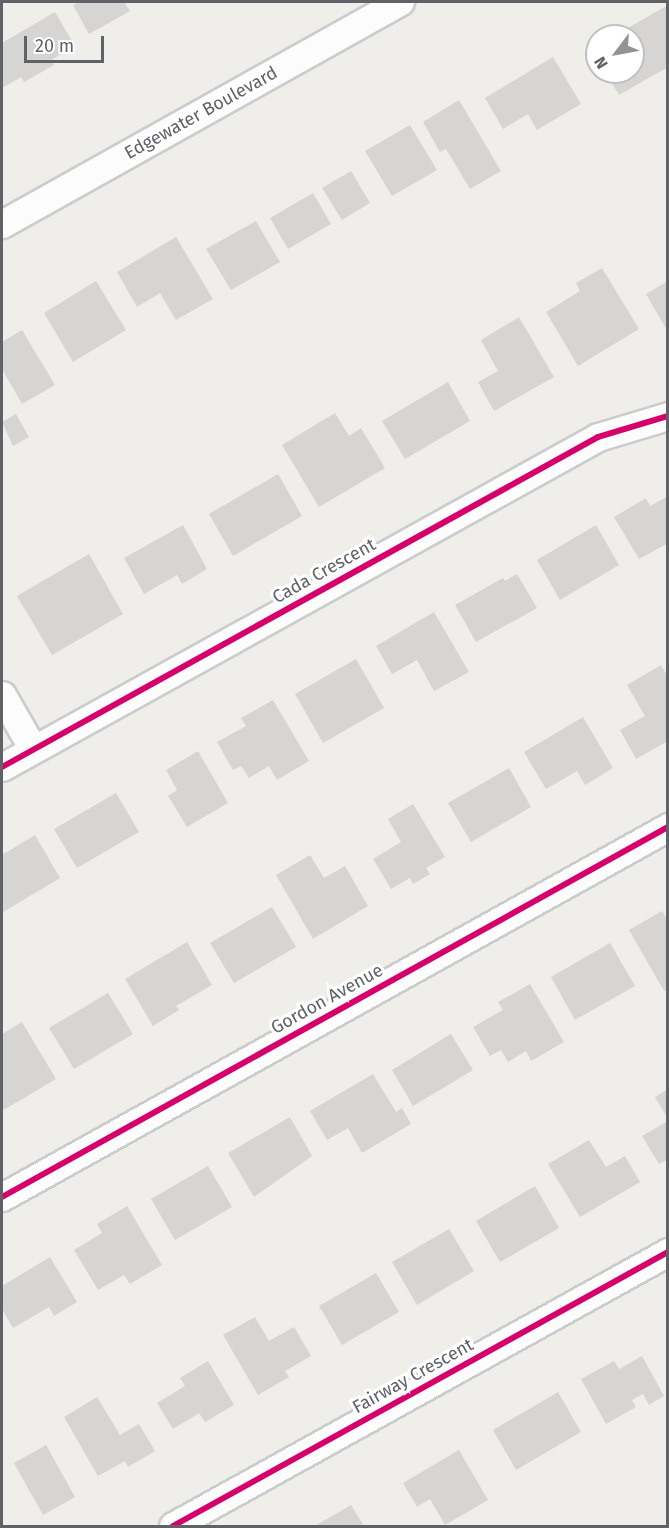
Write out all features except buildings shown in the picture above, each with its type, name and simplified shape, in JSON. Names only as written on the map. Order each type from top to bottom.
[{"type":"street","name":"Edgewater Boulevard","points":[[2,224],[400,2]]},
{"type":"street","name":"Cada Crescent","points":[[2,767],[598,437],[668,416]]},
{"type":"street","points":[[2,695],[33,749]]},
{"type":"street","name":"Gordon Avenue","points":[[2,1197],[668,827]]},
{"type":"street","name":"Fairway Crescent","points":[[173,1527],[668,1252]]},
{"type":"cycle path","points":[[2,767],[598,437],[668,416]]},
{"type":"cycle path","points":[[2,1197],[668,827]]},
{"type":"cycle path","points":[[173,1526],[668,1252]]}]
